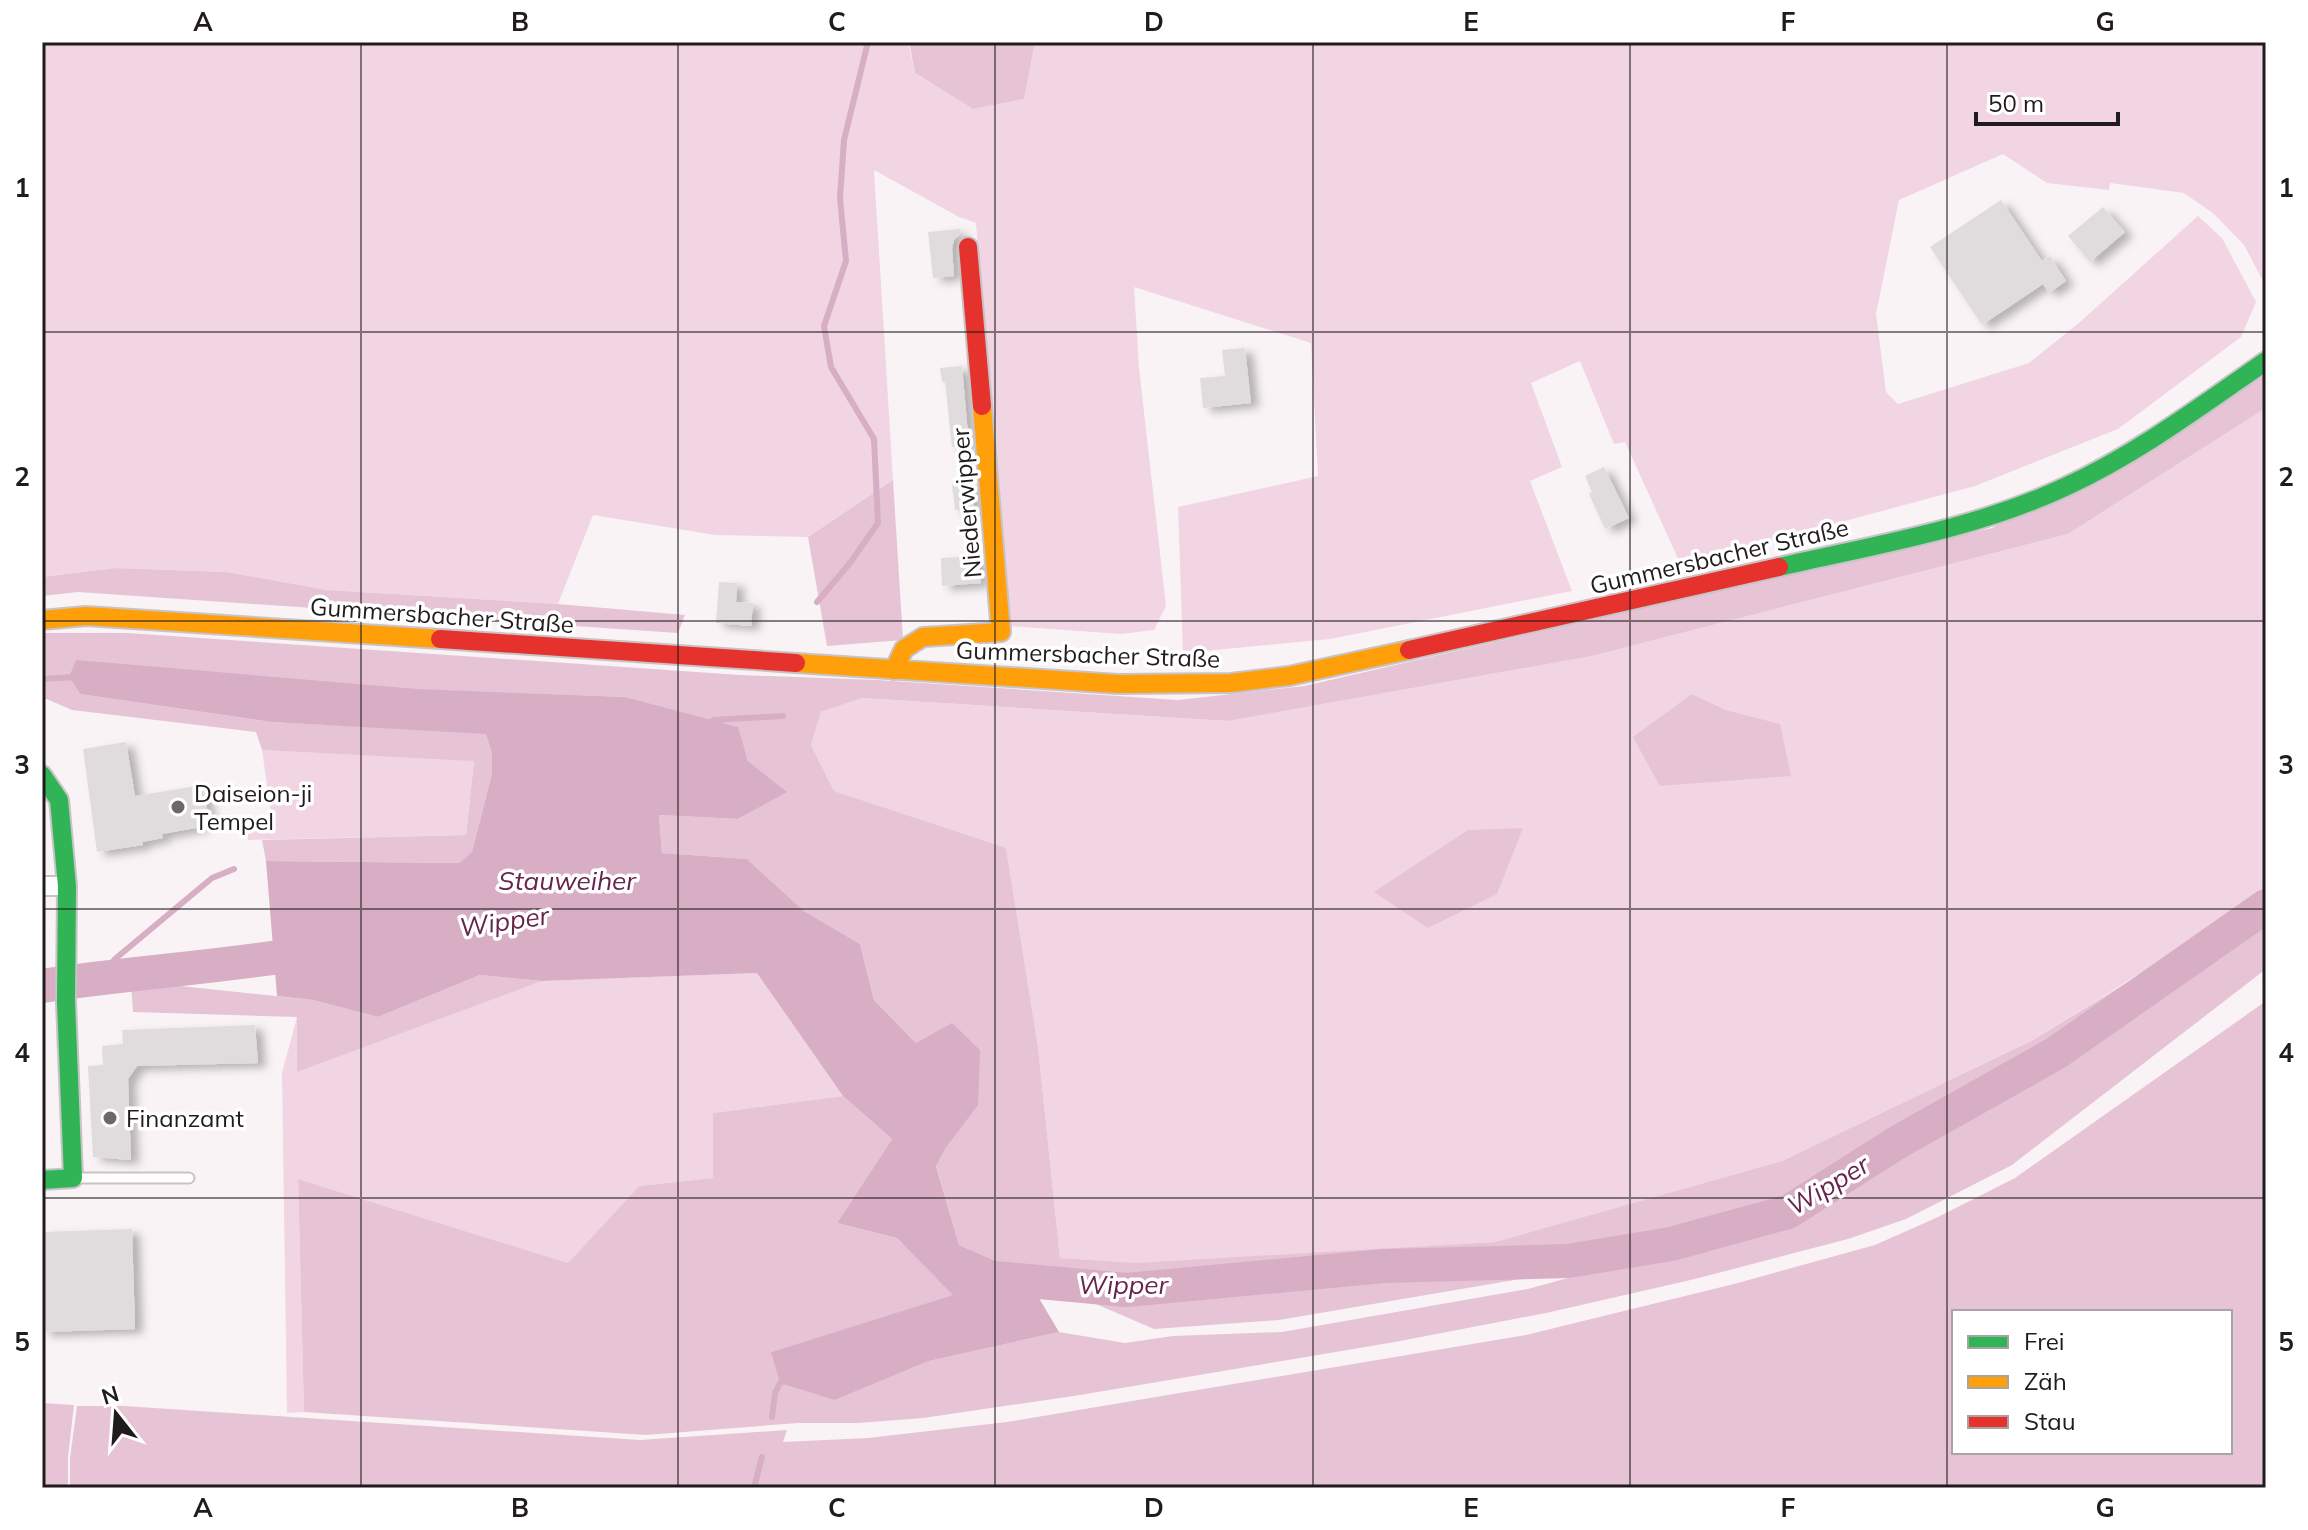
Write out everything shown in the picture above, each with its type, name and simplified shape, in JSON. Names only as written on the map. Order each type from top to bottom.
[{"type":"main road","name":"Niederwipper","points":[[894,670],[904,649],[923,637],[1001,632],[968,247]]},
{"type":"main road","name":"Gummersbacher Straße","points":[[42,620],[86,616],[198,622],[1118,684],[1231,683],[1336,667],[1994,517],[2065,488],[2130,453],[2266,361]]},
{"type":"main road","points":[[42,775],[59,800],[67,886],[66,1002],[73,1178],[42,1180]]},
{"type":"street","points":[[42,886],[67,886]]},
{"type":"lane","points":[[73,1178],[189,1178]]},
{"type":"shaded area","points":[[42,42],[908,42],[915,73],[973,109],[1024,99],[1035,42],[2266,42],[2266,281],[2263,281],[2244,245],[2214,214],[2184,193],[2110,183],[2109,190],[2047,183],[2003,154],[1899,200],[1876,314],[1886,392],[1898,404],[2029,363],[2080,322],[2198,216],[2222,238],[2256,302],[2241,337],[2118,429],[1975,486],[1681,565],[1625,442],[1614,444],[1580,361],[1531,383],[1562,467],[1530,481],[1572,591],[1330,639],[1183,653],[1178,507],[1318,476],[1311,343],[1134,287],[1139,368],[1166,606],[1154,630],[1121,634],[1009,626],[976,223],[959,217],[874,170],[893,480],[808,537],[715,535],[593,515],[558,604],[327,590],[227,572],[116,568],[42,577]]},
{"type":"shaded area","points":[[909,42],[1035,42],[1024,99],[973,109],[915,73]]},
{"type":"shaded area","points":[[2266,373],[2266,408],[2068,534],[1592,656],[1228,721],[862,698],[821,712],[811,745],[834,791],[1006,848],[1038,1047],[1060,1258],[1137,1263],[1495,1242],[1782,1161],[2033,1040],[2260,901],[2051,1059],[1785,1208],[1537,1276],[1279,1320],[1154,1329],[959,1245],[936,1165],[977,1105],[874,1000],[860,944],[804,911],[747,859],[662,853],[659,815],[738,819],[786,792],[748,761],[737,727],[626,697],[69,677],[80,694],[271,722],[486,733],[492,754],[492,773],[472,852],[459,863],[266,861],[262,840],[466,835],[474,761],[262,750],[256,732],[72,710],[42,697],[42,633],[127,633],[740,675],[877,680],[1178,700],[1304,686],[1992,528]]},
{"type":"shaded area","points":[[2266,408],[2266,895],[2033,1040],[1782,1161],[1495,1242],[1146,1264],[1060,1258],[1038,1047],[1006,849],[834,791],[811,745],[821,712],[862,698],[1228,721],[1592,656],[2068,534]]},
{"type":"shaded area","points":[[893,480],[903,640],[827,646],[808,537]]},
{"type":"shaded area","points":[[116,568],[227,572],[327,590],[685,615],[678,633],[78,592],[42,596],[42,577]]},
{"type":"shaded area","points":[[1692,694],[1725,710],[1780,724],[1791,776],[1660,786],[1633,737]]},
{"type":"shaded area","points":[[262,750],[474,760],[466,835],[248,840],[246,830],[272,820]]},
{"type":"shaded area","points":[[1523,828],[1497,894],[1428,928],[1374,892],[1468,830]]},
{"type":"shaded area","points":[[2266,910],[2266,969],[2012,1165],[1906,1219],[1848,1239],[1695,1279],[1546,1313],[1395,1342],[923,1418],[798,1423],[646,1435],[304,1412],[298,1179],[568,1263],[639,1186],[713,1178],[713,1113],[843,1096],[892,1139],[837,1223],[897,1238],[954,1295],[771,1352],[835,1400],[929,1361],[1059,1332],[1125,1343],[1173,1336],[1282,1332],[1528,1289],[1791,1216],[1976,1114],[2061,1063]]},
{"type":"shaded area","points":[[757,973],[843,1096],[713,1113],[713,1178],[639,1186],[568,1263],[298,1179],[304,1412],[287,1413],[282,1073],[297,1017],[298,1071],[542,981]]},
{"type":"shaded area","points":[[480,975],[542,981],[297,1072],[297,1017],[133,1012],[131,983],[313,1000],[378,1017]]},
{"type":"shaded area","points":[[2266,1001],[2266,1488],[70,1488],[70,1458],[77,1406],[124,1406],[640,1440],[787,1430],[783,1442],[868,1438],[1007,1422],[1526,1335],[1734,1284],[1875,1245],[2015,1178]]},
{"type":"shaded area","points":[[42,1403],[74,1405],[68,1488],[42,1488]]},
{"type":"water","name":"Stauweiher","points":[[76,660],[417,689],[626,697],[738,727],[748,761],[787,792],[738,819],[659,815],[662,853],[747,859],[804,911],[860,944],[874,1000],[916,1043],[952,1023],[980,1050],[978,1105],[936,1166],[959,1245],[1024,1273],[1059,1332],[929,1361],[835,1400],[780,1383],[771,1352],[953,1295],[897,1238],[837,1223],[892,1139],[843,1096],[757,973],[542,981],[480,975],[378,1017],[313,1000],[277,996],[266,861],[459,863],[472,852],[492,773],[492,754],[486,734],[271,722],[80,694],[69,677]]},
{"type":"building","points":[[2001,200],[2042,261],[2050,256],[2066,281],[2049,293],[2043,284],[1982,325],[1930,247]]},
{"type":"building","points":[[2103,207],[2125,232],[2090,262],[2068,236]]},
{"type":"building","points":[[960,229],[952,248],[954,276],[933,278],[928,232]]},
{"type":"building","points":[[1245,348],[1251,403],[1203,408],[1200,378],[1225,376],[1222,350]]},
{"type":"building","points":[[962,366],[969,446],[952,447],[945,382],[942,382],[940,368]]},
{"type":"building","points":[[1604,467],[1629,518],[1605,529],[1589,494],[1592,492],[1585,476]]},
{"type":"building","points":[[972,482],[974,508],[955,510],[952,485]]},
{"type":"building","points":[[978,556],[981,583],[942,586],[941,558]]},
{"type":"building","points":[[719,582],[737,583],[736,602],[753,603],[751,626],[716,623]]},
{"type":"building","name":"Daiseion-ji Tempel","points":[[126,742],[135,796],[203,785],[209,820],[200,822],[201,827],[162,834],[163,838],[142,842],[143,845],[97,852],[83,749]]},
{"type":"building","name":"Finanzamt","points":[[255,1025],[258,1063],[137,1066],[128,1079],[131,1160],[93,1157],[88,1066],[103,1065],[102,1046],[123,1044],[122,1030]]},
{"type":"building","points":[[132,1229],[135,1329],[42,1332],[42,1232]]},
{"type":"waterway","points":[[817,602],[878,523],[874,439],[831,367],[824,326],[846,261],[840,198],[844,140],[868,42]]},
{"type":"waterway","points":[[42,679],[76,677]]},
{"type":"waterway","points":[[708,726],[713,720],[783,716]]},
{"type":"waterway","points":[[103,976],[115,959],[212,878],[234,869]]},
{"type":"waterway","name":"Wipper","points":[[984,1277],[1126,1290],[1384,1266],[1568,1261],[1671,1244],[1788,1212],[1898,1142],[2056,1053],[2266,906]]},
{"type":"waterway","name":"Wipper","points":[[42,986],[318,951]]},
{"type":"waterway","points":[[772,1417],[775,1393],[780,1383],[785,1381]]},
{"type":"waterway","points":[[754,1488],[762,1457]]},
{"type":"traffic: fast","points":[[1779,567],[1960,525],[2031,502],[2118,460],[2266,361]]},
{"type":"traffic: fast","points":[[42,775],[59,800],[67,886],[66,1002],[73,1178],[42,1180]]},
{"type":"traffic: slow","points":[[894,670],[904,649],[923,637],[1001,632],[982,406]]},
{"type":"traffic: slow","points":[[42,620],[86,616],[440,639]]},
{"type":"traffic: slow","points":[[796,663],[1118,684],[1231,683],[1289,676],[1409,650]]},
{"type":"traffic: jam","points":[[968,247],[982,406]]},
{"type":"traffic: jam","points":[[1409,650],[1779,567]]},
{"type":"traffic: jam","points":[[440,639],[796,663]]},
{"type":"place","name":"Daiseion-ji Tempel","points":[[178,807]]},
{"type":"place","name":"Finanzamt","points":[[110,1118]]}]
